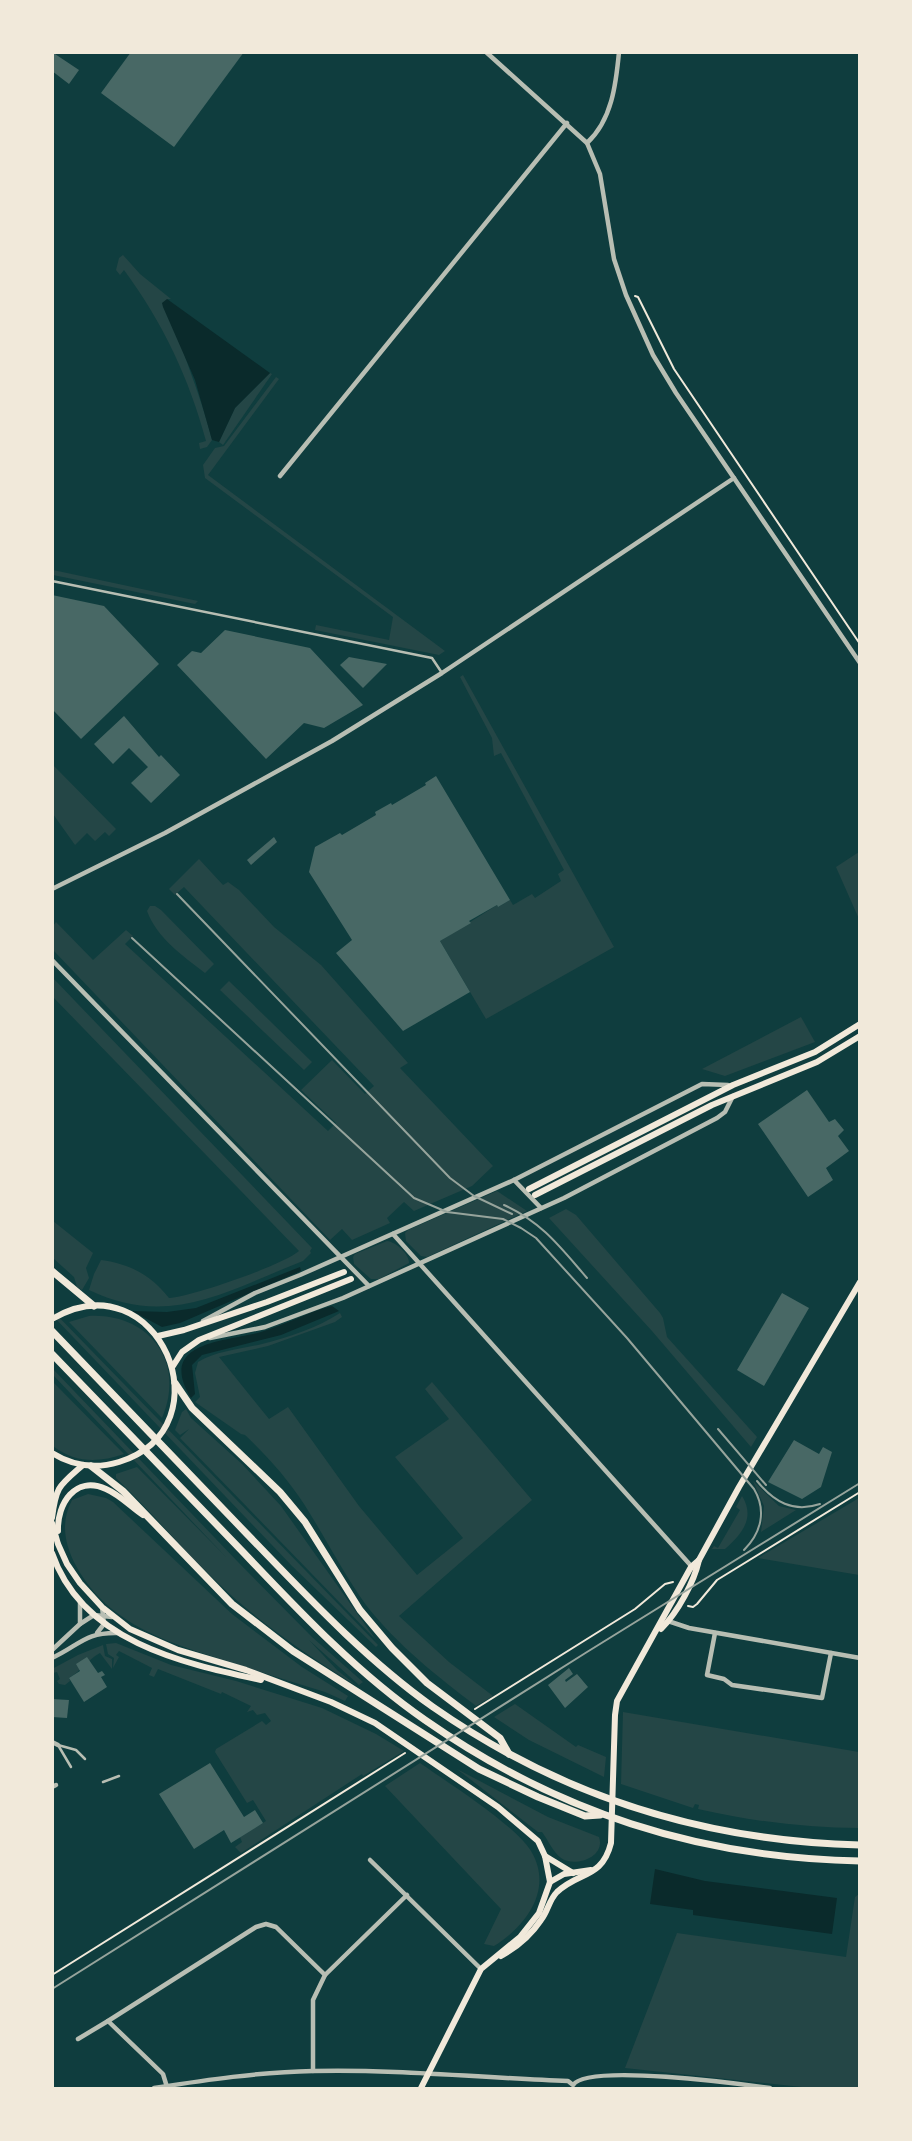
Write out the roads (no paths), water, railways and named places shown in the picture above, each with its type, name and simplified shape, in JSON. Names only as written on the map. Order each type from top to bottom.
[{"type":"highway","points":[[52,1271],[94,1306]]},
{"type":"highway","points":[[52,1331],[348,1635],[432,1706],[509,1754],[597,1796],[671,1820],[718,1831],[770,1840],[859,1845]]},
{"type":"highway","points":[[52,1353],[271,1581],[369,1675],[423,1719],[484,1758],[538,1787],[626,1824],[707,1845],[769,1856],[859,1861]]},
{"type":"highway","points":[[175,1383],[192,1408],[239,1450],[296,1512],[360,1610],[392,1648],[427,1683],[500,1738],[509,1754]]},
{"type":"highway","points":[[87,1466],[123,1491],[232,1604],[314,1665],[479,1769],[585,1816],[603,1814]]},
{"type":"main road","points":[[529,1189],[733,1085],[815,1052],[859,1024]]},
{"type":"main road","points":[[535,1195],[733,1096],[817,1062],[859,1036]]},
{"type":"main road","points":[[158,1336],[267,1302],[344,1272]]},
{"type":"main road","points":[[173,1366],[182,1352],[199,1340],[351,1279]]},
{"type":"main road","points":[[490,1961],[523,1942],[542,1919],[559,1890],[597,1869],[606,1859],[611,1843],[617,1701],[859,1282]]},
{"type":"main road","points":[[52,1319],[64,1312],[94,1306],[130,1314],[145,1323],[158,1336],[173,1366],[175,1383],[174,1403],[167,1423],[146,1448],[128,1459],[110,1465],[87,1466],[62,1459],[52,1453]]},
{"type":"main road","points":[[87,1466],[61,1485],[55,1495],[52,1520],[67,1564],[80,1583],[113,1617],[148,1638],[246,1670],[331,1702],[375,1723],[525,1828],[537,1841],[545,1856],[550,1882],[539,1913],[520,1937],[481,1969],[422,2088]]},
{"type":"main road","points":[[58,1544],[58,1525],[63,1502],[69,1493],[78,1488],[90,1486],[110,1490],[148,1517]]},
{"type":"main road","points":[[52,1553],[57,1566],[80,1601],[104,1624],[118,1633],[158,1653],[277,1683]]},
{"type":"main road","points":[[545,1856],[573,1873]]},
{"type":"main road","points":[[550,1882],[564,1874],[597,1869]]},
{"type":"street","points":[[486,52],[587,143],[600,174],[614,259],[626,295],[653,355],[859,663]]},
{"type":"street","points":[[587,143],[597,134],[606,118],[619,52]]},
{"type":"street","points":[[280,476],[567,123]]},
{"type":"street","points":[[52,889],[273,775],[442,673],[734,478]]},
{"type":"street","points":[[52,960],[369,1286]]},
{"type":"street","points":[[198,1324],[255,1293],[514,1180],[702,1084],[733,1085]]},
{"type":"street","points":[[199,1340],[265,1327],[421,1263],[541,1208],[717,1118],[725,1112],[733,1096]]},
{"type":"street","points":[[514,1180],[541,1208]]},
{"type":"street","points":[[393,1234],[694,1569]]},
{"type":"street","points":[[80,1601],[80,1624]]},
{"type":"street","points":[[96,1634],[104,1624],[102,1607]]},
{"type":"street","points":[[52,1650],[94,1615],[113,1617]]},
{"type":"street","points":[[666,1620],[715,1633],[859,1658]]},
{"type":"street","points":[[52,1658],[85,1637],[118,1633]]},
{"type":"street","points":[[715,1633],[708,1675],[724,1679],[732,1685],[822,1698],[831,1653]]},
{"type":"street","points":[[370,1860],[481,1969]]},
{"type":"street","points":[[313,2071],[313,2000],[325,1975],[407,1895]]},
{"type":"street","points":[[78,2039],[256,1927],[266,1924],[276,1927],[325,1975]]},
{"type":"street","points":[[108,2021],[163,2074],[167,2087]]},
{"type":"street","points":[[154,2088],[258,2074],[313,2071],[429,2073],[574,2084],[581,2078],[622,2075],[670,2077],[770,2088]]},
{"type":"lane","points":[[52,581],[432,658],[442,673]]},
{"type":"lane","points":[[55,1744],[76,1750],[85,1759]]},
{"type":"lane","points":[[55,1744],[71,1767]]},
{"type":"lane","points":[[103,1782],[119,1776]]},
{"type":"tram line","points":[[177,894],[450,1178],[474,1196],[512,1214]]},
{"type":"tram line","points":[[132,938],[414,1198],[447,1212],[503,1219],[536,1238],[627,1338],[754,1489],[760,1505],[760,1521],[755,1536],[744,1550]]},
{"type":"tram line","points":[[504,1205],[540,1228],[587,1278]]},
{"type":"tram line","points":[[718,1429],[766,1485]]},
{"type":"tram line","points":[[757,1481],[770,1495],[785,1504],[801,1507],[820,1504]]},
{"type":"tram line","points":[[52,1989],[860,1483]]}]
